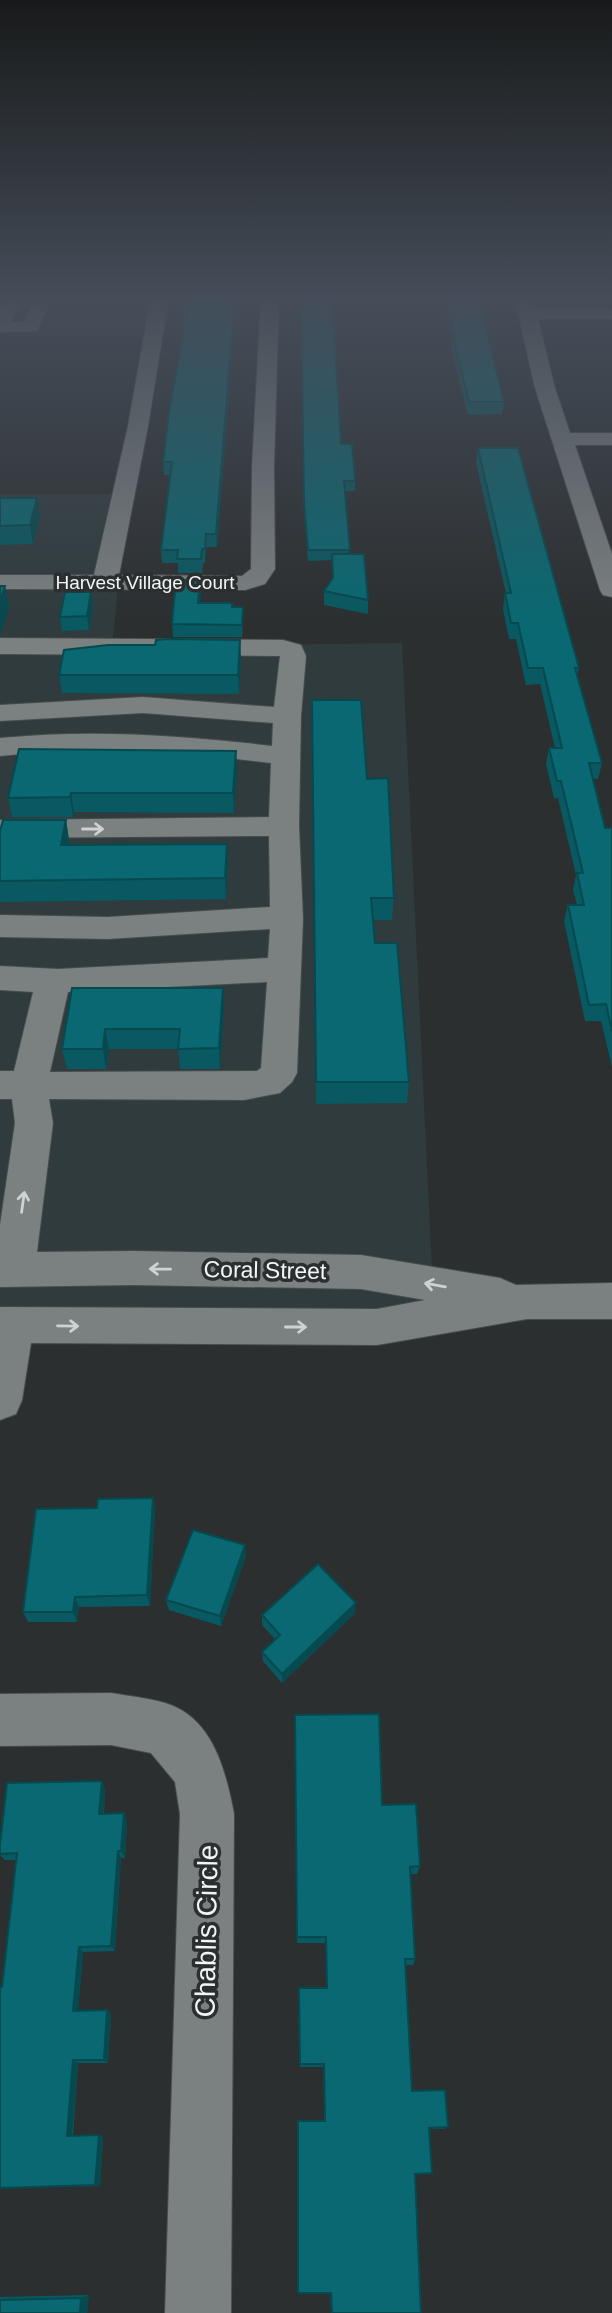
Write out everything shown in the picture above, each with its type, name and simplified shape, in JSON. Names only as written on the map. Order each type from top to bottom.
[{"type":"street","points":[[106,582],[142,404]]},
{"type":"street","name":"Harvest Village Court","points":[[0,582],[253,582],[261,574],[267,404]]},
{"type":"street","points":[[550,404],[612,590]]},
{"type":"street","points":[[562,439],[612,439]]},
{"type":"street","points":[[0,646],[283,648],[292,651],[293,656],[287,716],[284,826],[287,917],[279,1073],[267,1083],[244,1086],[14,1085]]},
{"type":"street","points":[[0,713],[143,705],[287,716]]},
{"type":"street","points":[[0,747],[78,741],[183,743],[286,756]]},
{"type":"street","points":[[0,829],[209,830],[284,826]]},
{"type":"street","points":[[0,926],[79,929],[287,917]]},
{"type":"street","points":[[0,978],[53,981],[284,969]]},
{"type":"street","points":[[0,1115],[53,981]]},
{"type":"street","points":[[7,1270],[34,1123],[14,1085]]},
{"type":"street","name":"Coral Street","points":[[7,1270],[134,1268],[362,1272],[527,1301]]},
{"type":"street","name":"Coral Street","points":[[6,1326],[377,1327],[527,1301],[612,1301]]},
{"type":"street","points":[[0,1400],[6,1326]]},
{"type":"street","name":"Chablis Circle","points":[[0,1720],[111,1719],[165,1729],[186,1751],[200,1774],[206,1796],[207,1828],[198,2313]]},
{"type":"shaded area","points":[[0,494],[114,494],[96,577],[0,577]]},
{"type":"shaded area","points":[[0,586],[118,587],[112,647],[402,643],[432,1271],[0,1257]]},
{"type":"shaded area","points":[[0,1283],[360,1285],[433,1298],[375,1313],[0,1311]]},
{"type":"building","points":[[171,404],[226,404],[216,534],[206,534],[201,559],[177,559],[178,550],[161,550],[172,462],[163,462]]},
{"type":"building","points":[[303,404],[339,404],[341,444],[352,444],[355,481],[344,481],[350,550],[308,550],[304,501]]},
{"type":"building","points":[[478,448],[518,448],[579,668],[575,668],[602,763],[589,763],[605,828],[612,828],[612,1031],[606,1004],[589,1005],[568,905],[584,905],[577,873],[583,873],[561,781],[557,781],[549,748],[562,748],[543,668],[528,668],[518,623],[511,623],[505,593],[511,593]]},
{"type":"building","points":[[0,498],[37,498],[30,525],[0,526]]},
{"type":"building","points":[[332,554],[364,554],[368,600],[324,591],[333,578]]},
{"type":"building","points":[[176,580],[200,580],[198,603],[232,603],[232,607],[243,607],[242,625],[172,624]]},
{"type":"building","points":[[0,586],[5,586],[0,603]]},
{"type":"building","points":[[65,592],[91,592],[87,616],[60,617]]},
{"type":"building","points":[[156,640],[240,640],[238,675],[59,675],[64,650],[108,645],[155,645]]},
{"type":"building","points":[[312,700],[361,700],[367,779],[388,778],[394,898],[371,898],[375,943],[397,943],[409,1082],[316,1082]]},
{"type":"building","points":[[19,749],[236,751],[233,793],[71,793],[70,797],[8,798]]},
{"type":"building","points":[[3,820],[66,820],[61,845],[227,844],[225,878],[0,881],[0,831]]},
{"type":"building","points":[[72,988],[223,988],[219,1048],[178,1049],[180,1029],[105,1029],[103,1049],[62,1049]]},
{"type":"building","points":[[153,1498],[147,1595],[75,1597],[73,1612],[23,1612],[36,1509],[97,1508],[98,1499]]},
{"type":"building","points":[[193,1530],[245,1545],[220,1616],[166,1600]]},
{"type":"building","points":[[318,1564],[356,1603],[282,1674],[262,1652],[280,1635],[262,1615]]},
{"type":"building","points":[[379,1714],[382,1805],[416,1804],[420,1866],[410,1867],[415,1959],[405,1959],[412,2091],[445,2090],[448,2127],[429,2128],[432,2173],[415,2174],[421,2313],[332,2313],[331,2293],[298,2293],[298,2121],[325,2121],[324,2064],[300,2064],[299,1988],[327,1988],[326,1937],[297,1937],[295,1715]]},
{"type":"building","points":[[102,1781],[99,1814],[124,1813],[121,1851],[118,1851],[111,1946],[79,1947],[73,2011],[107,2010],[104,2060],[73,2060],[67,2136],[99,2135],[95,2185],[0,2188],[0,1987],[17,1853],[0,1854],[7,1783]]},
{"type":"building","points":[[81,2298],[80,2313],[0,2313],[0,2300]]}]
